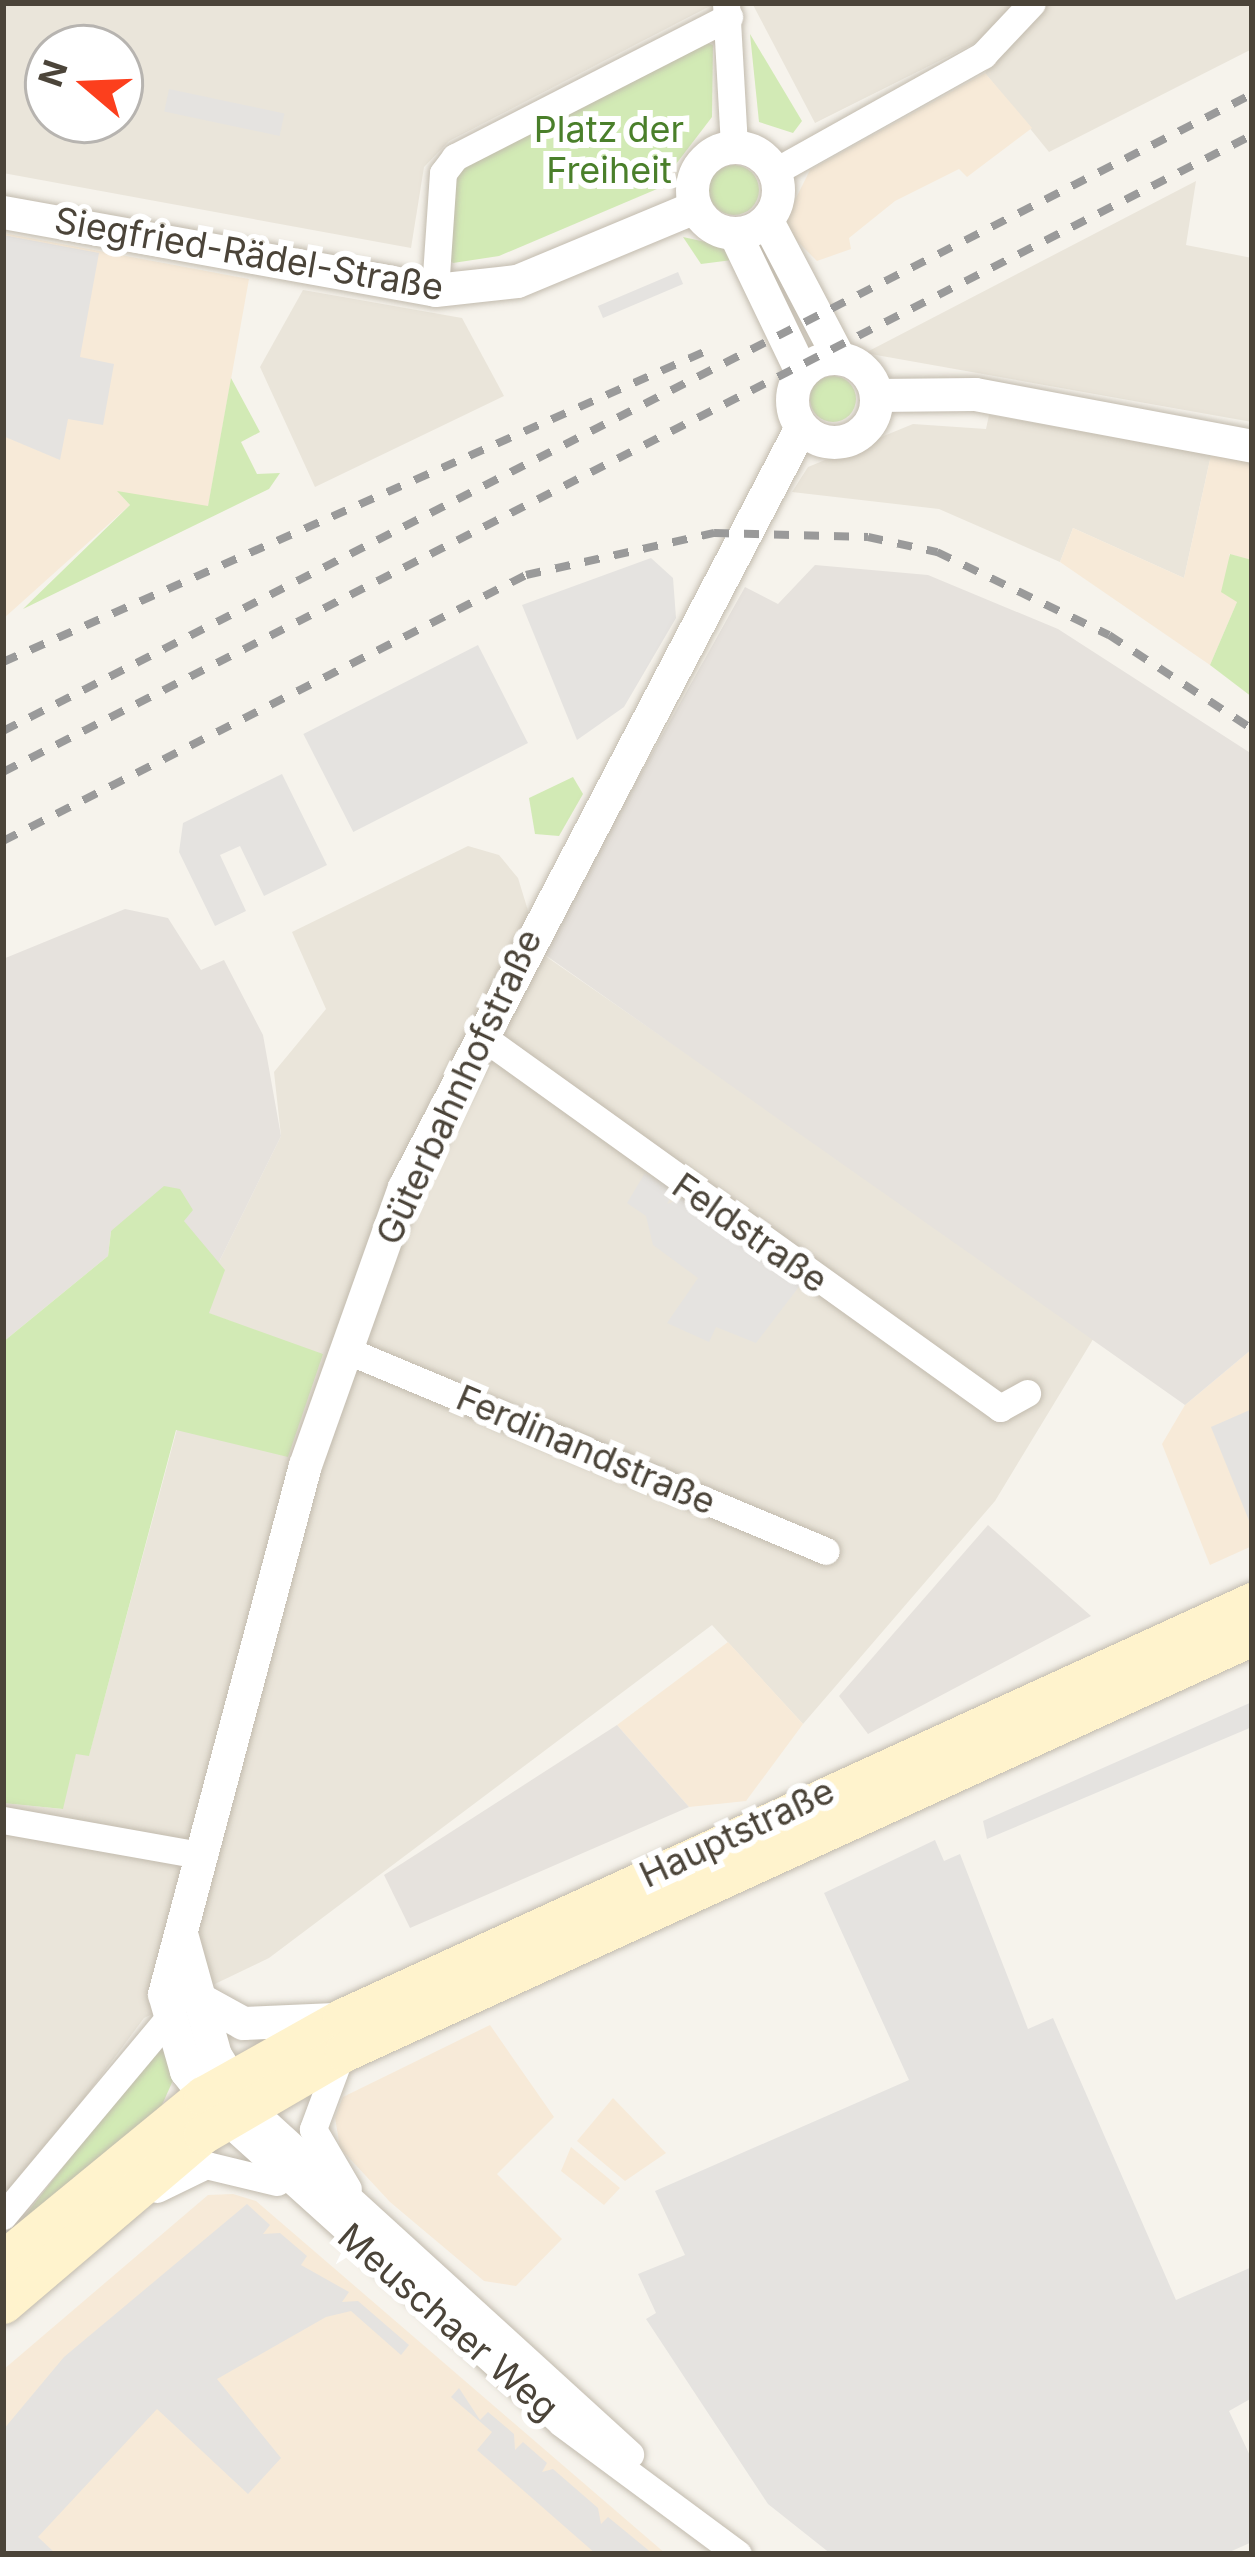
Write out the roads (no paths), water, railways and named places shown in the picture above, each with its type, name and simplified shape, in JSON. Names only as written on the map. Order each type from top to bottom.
[{"type":"main road","name":"Hauptstraße","points":[[226,2101],[343,2035],[1252,1602]]},
{"type":"main road","name":"Hauptstraße","points":[[343,2035],[1252,1636]]},
{"type":"main road","points":[[3,2304],[226,2101]]},
{"type":"main road","points":[[3,2260],[226,2101]]},
{"type":"street","points":[[802,373],[751,227],[774,172],[982,55],[1032,3]]},
{"type":"street","points":[[435,290],[442,173],[455,158],[727,10],[734,147]]},
{"type":"street","points":[[734,147],[774,172]]},
{"type":"street","points":[[734,147],[699,167],[695,207],[751,227],[839,358],[864,370],[876,395]]},
{"type":"street","name":"Siegfried-Rädel-Straße","points":[[3,212],[435,290],[517,281],[695,207]]},
{"type":"street","points":[[839,358],[802,373],[792,395],[801,427],[832,442],[856,436],[876,395]]},
{"type":"street","points":[[876,395],[976,394],[1252,446]]},
{"type":"street","name":"Güterbahnhofstraße","points":[[167,2020],[181,1928],[199,1855],[346,1349],[404,1187],[801,427]]},
{"type":"street","name":"Feldstraße","points":[[480,1035],[1000,1408],[1027,1393]]},
{"type":"street","name":"Ferdinandstraße","points":[[346,1349],[826,1551]]},
{"type":"street","points":[[3,1820],[199,1855]]},
{"type":"street","name":"Güterbahnhofstraße","points":[[181,1928],[194,1996],[226,2101]]},
{"type":"street","points":[[194,1996],[243,2024],[343,2035],[317,2096],[313,2129],[381,2230]]},
{"type":"street","points":[[3,2216],[167,2020],[226,2101]]},
{"type":"street","name":"Meuschaer Weg","points":[[226,2101],[304,2195],[561,2423],[683,2509]]},
{"type":"street","name":"Meuschaer Weg","points":[[226,2101],[381,2230],[683,2509],[738,2554]]},
{"type":"street","points":[[72,2242],[206,2165],[247,2168],[304,2195]]},
{"type":"railway","points":[[3,731],[1252,94]]},
{"type":"railway","points":[[3,772],[1252,135]]},
{"type":"railway","points":[[3,662],[704,352]]},
{"type":"railway","points":[[3,841],[526,575],[714,533],[868,537],[937,552],[1109,635],[1252,729]]},
{"type":"park label","name":"Platz der Freiheit","points":[[609,150]]}]
